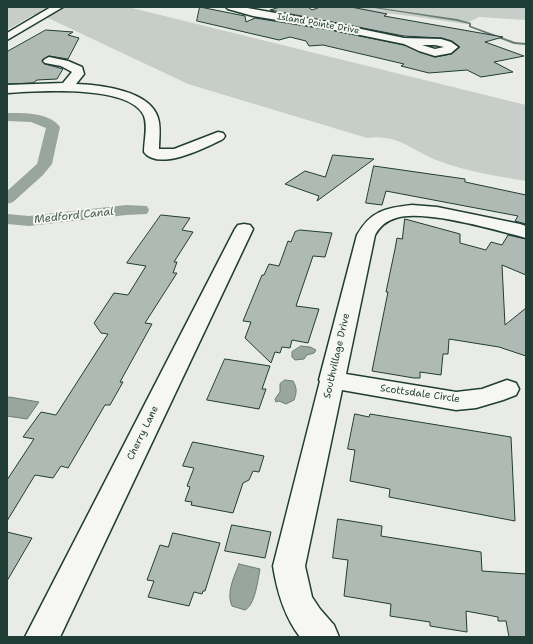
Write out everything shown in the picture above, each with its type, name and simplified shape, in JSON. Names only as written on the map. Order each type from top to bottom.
[{"type":"street","points":[[7,37],[58,7]]},
{"type":"street","name":"Island Pointe Drive","points":[[231,7],[250,12],[322,24],[406,41]]},
{"type":"street","points":[[49,61],[64,63],[78,70],[78,74],[66,86]]},
{"type":"street","points":[[7,89],[66,86],[108,92],[130,98],[145,107],[152,119],[152,152],[156,154],[173,154],[218,136]]},
{"type":"street","name":"Southvillage Drive","points":[[322,637],[312,626],[300,608],[293,588],[289,566],[331,380],[366,235],[377,221],[399,212],[417,211],[442,213],[526,232]]},
{"type":"street","name":"Cherry Lane","points":[[42,637],[244,229]]},
{"type":"street","name":"Scottsdale Circle","points":[[331,380],[456,401],[477,400],[507,389]]},
{"type":"shaded area","points":[[7,7],[128,7],[526,105],[526,181],[460,168],[439,161],[396,140],[378,137],[367,138],[188,84],[48,18],[33,15],[7,30]]},
{"type":"shaded area","points":[[352,7],[526,7],[526,20],[479,17],[465,24],[377,12]]},
{"type":"shaded area","points":[[301,346],[310,347],[316,350],[314,353],[307,355],[304,359],[295,360],[292,357],[292,352]]},
{"type":"shaded area","points":[[285,380],[293,381],[296,390],[294,400],[286,404],[279,401],[276,402],[275,399],[280,392],[280,384]]},
{"type":"shaded area","points":[[9,397],[39,402],[27,419],[7,416],[7,400]]},
{"type":"shaded area","points":[[239,564],[260,569],[254,598],[245,610],[232,606],[230,601],[231,585]]},
{"type":"building","points":[[200,7],[245,16],[246,22],[255,18],[331,30],[404,45],[435,57],[451,54],[460,47],[452,41],[441,38],[404,36],[270,10],[280,7],[308,7],[312,10],[320,7],[351,7],[387,14],[384,16],[503,37],[485,42],[524,56],[494,62],[513,72],[481,77],[467,70],[429,73],[401,66],[404,64],[323,45],[309,46],[306,41],[290,37],[279,40],[197,21]]},
{"type":"building","points":[[46,30],[73,32],[68,35],[79,38],[68,59],[49,56],[42,60],[45,64],[63,69],[57,79],[37,80],[33,83],[7,84],[7,52]]},
{"type":"building","points":[[333,155],[374,159],[317,201],[319,196],[285,184],[305,171],[325,177]]},
{"type":"building","points":[[374,166],[465,179],[465,182],[526,195],[526,224],[515,221],[518,216],[386,191],[382,205],[366,203]]},
{"type":"building","points":[[161,215],[190,218],[182,230],[193,232],[174,262],[177,262],[173,273],[177,273],[145,323],[152,324],[120,382],[123,382],[110,405],[105,405],[68,468],[61,466],[53,478],[35,475],[7,521],[7,480],[34,439],[23,437],[41,412],[56,415],[108,334],[101,333],[94,323],[114,293],[128,295],[146,266],[127,263]]},
{"type":"building","points":[[405,219],[460,234],[460,243],[486,250],[491,242],[502,245],[508,235],[526,239],[526,275],[502,265],[505,325],[526,308],[526,356],[499,347],[449,339],[448,354],[443,354],[441,375],[420,372],[420,378],[414,378],[372,371],[397,238],[402,239]]},
{"type":"building","points":[[300,230],[332,233],[325,257],[313,256],[296,306],[319,309],[308,343],[292,340],[290,348],[282,347],[280,353],[275,352],[271,363],[245,338],[251,322],[243,321],[262,275],[264,275],[269,264],[279,266],[288,241],[291,242],[295,232]]},
{"type":"building","points":[[225,359],[270,366],[262,389],[266,389],[259,409],[207,400]]},
{"type":"building","points":[[355,414],[369,417],[370,414],[511,437],[515,521],[389,497],[390,489],[350,481],[355,450],[348,449]]},
{"type":"building","points":[[193,442],[264,456],[259,472],[253,471],[249,480],[243,483],[233,513],[191,505],[192,502],[185,501],[190,487],[187,486],[194,468],[183,466]]},
{"type":"building","points":[[338,519],[382,526],[381,536],[481,552],[482,571],[526,574],[526,637],[509,637],[506,621],[498,621],[498,617],[466,611],[467,632],[430,626],[430,622],[390,616],[391,604],[344,596],[348,560],[333,558]]},
{"type":"building","points":[[232,525],[271,532],[265,558],[225,551]]},
{"type":"building","points":[[7,532],[32,538],[7,581]]},
{"type":"building","points":[[173,533],[220,543],[205,591],[203,591],[202,594],[194,592],[189,606],[148,597],[154,581],[147,580],[160,545],[168,547]]},
{"type":"waterway","points":[[369,7],[457,20],[515,43],[526,44]]},
{"type":"waterway","name":"Medford Canal","points":[[7,117],[37,119],[48,123],[53,127],[44,164],[38,172],[7,199]]},
{"type":"waterway","name":"Medford Canal","points":[[7,219],[29,221],[126,210],[141,210]]}]
